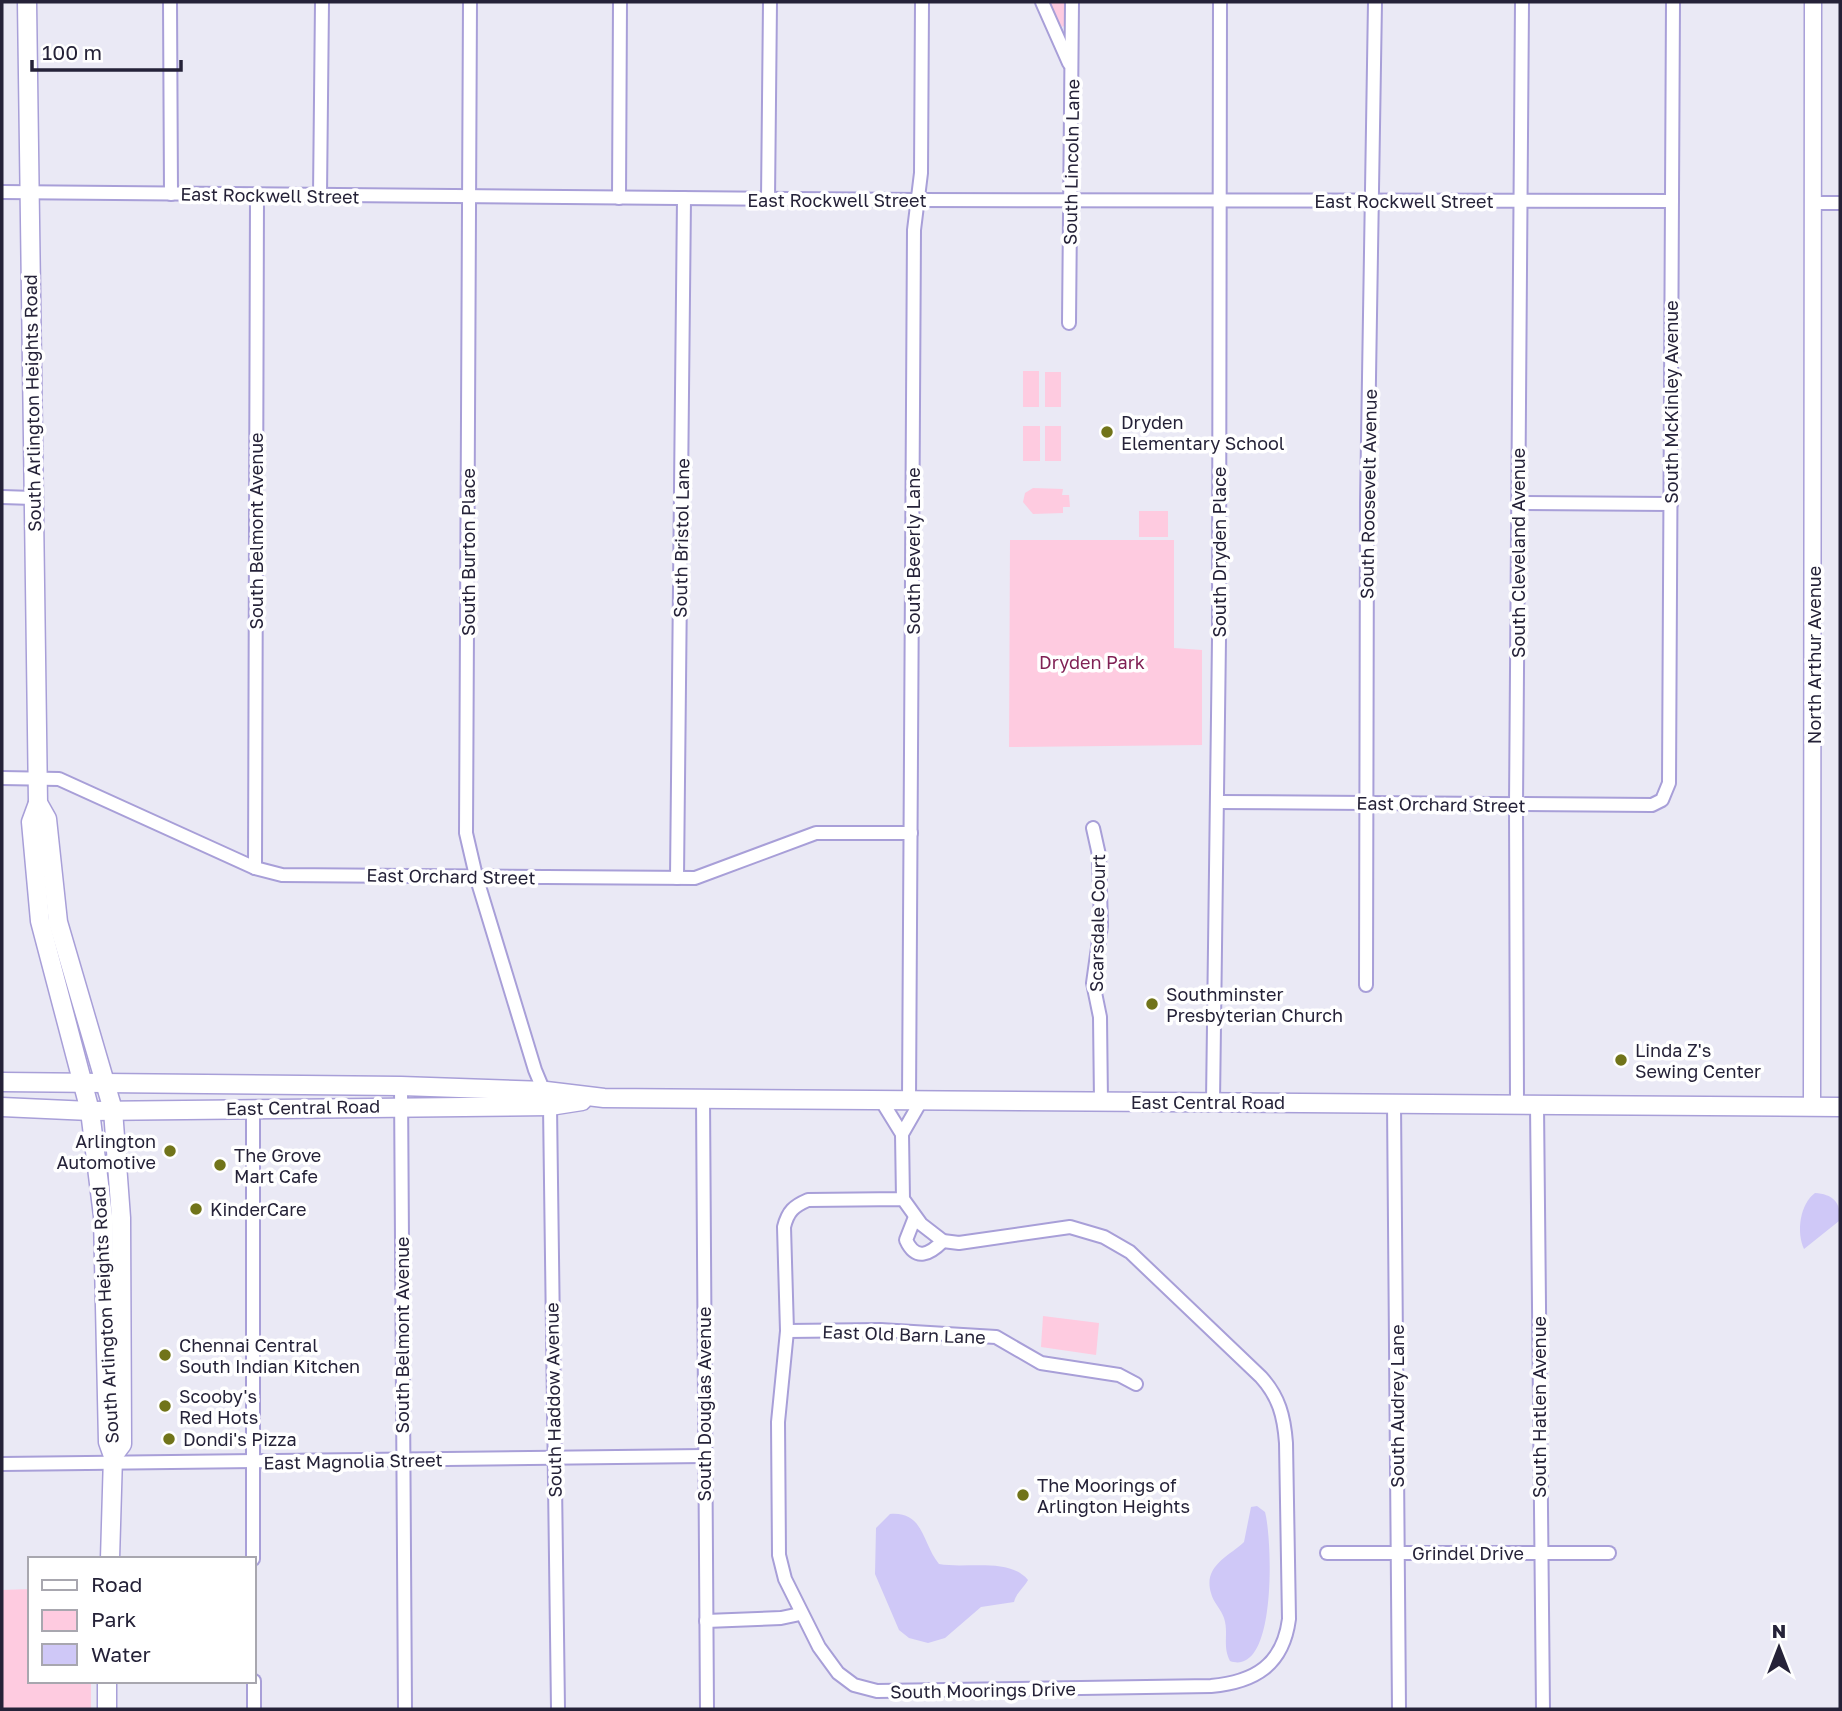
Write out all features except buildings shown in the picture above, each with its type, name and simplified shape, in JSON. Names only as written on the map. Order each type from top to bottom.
[{"type":"main road","name":"South Arlington Heights Road","points":[[27,2],[38,803],[31,822],[40,921],[90,1111],[103,1216],[108,1442],[113,1460],[110,1557]]},
{"type":"main road","name":"South Arlington Heights Road","points":[[38,803],[47,819],[58,922],[113,1110],[121,1217],[122,1444],[113,1460]]},
{"type":"main road","name":"East Central Road","points":[[2,1082],[401,1086],[548,1098]]},
{"type":"main road","name":"East Central Road","points":[[2,1107],[90,1111],[401,1106],[548,1098],[703,1098],[1840,1107]]},
{"type":"main road","points":[[107,1683],[107,1709]]},
{"type":"street","points":[[170,2],[171,194]]},
{"type":"street","points":[[320,195],[322,2]]},
{"type":"street","name":"South Burton Place","points":[[470,2],[466,834],[476,877],[535,1069],[548,1098]]},
{"type":"street","points":[[619,198],[621,2]]},
{"type":"street","points":[[768,199],[770,2]]},
{"type":"street","name":"South Beverly Lane","points":[[915,1100],[911,833],[914,230],[918,200],[922,2]]},
{"type":"street","points":[[1042,2],[1072,70]]},
{"type":"street","name":"South Lincoln Lane","points":[[1069,323],[1072,2]]},
{"type":"street","name":"South Dryden Place","points":[[1213,1102],[1218,802],[1220,2]]},
{"type":"street","name":"South Roosevelt Avenue","points":[[1366,985],[1365,803],[1375,2]]},
{"type":"street","name":"South Cleveland Avenue","points":[[1517,1104],[1516,805],[1522,2]]},
{"type":"street","name":"South McKinley Avenue","points":[[1662,800],[1670,783],[1672,2]]},
{"type":"street","name":"North Arthur Avenue","points":[[1812,1107],[1813,2]]},
{"type":"street","name":"East Rockwell Street","points":[[2,192],[1071,201],[1672,201]]},
{"type":"street","name":"South Belmont Avenue","points":[[255,868],[257,195]]},
{"type":"street","name":"South Bristol Lane","points":[[677,878],[684,198]]},
{"type":"street","points":[[1813,203],[1840,203]]},
{"type":"street","points":[[2,497],[33,498]]},
{"type":"street","points":[[1518,503],[1671,504]]},
{"type":"street","name":"East Orchard Street","points":[[2,778],[59,779],[255,868],[282,875],[677,878],[709,874],[793,839],[816,833],[911,833]]},
{"type":"street","name":"East Orchard Street","points":[[1218,802],[1652,805],[1662,800]]},
{"type":"street","name":"Scarsdale Court","points":[[1093,828],[1100,855],[1101,926],[1093,984],[1100,1017],[1101,1102]]},
{"type":"street","name":"South Belmont Avenue","points":[[401,1086],[405,1709]]},
{"type":"street","name":"South Haddow Avenue","points":[[548,1098],[558,1709]]},
{"type":"street","name":"South Douglas Avenue","points":[[703,1098],[706,1709]]},
{"type":"street","points":[[881,1100],[902,1134]]},
{"type":"street","points":[[915,1100],[902,1134],[903,1199],[915,1217],[943,1241]]},
{"type":"street","name":"South Audrey Lane","points":[[1394,1103],[1399,1709]]},
{"type":"street","name":"South Hatlen Avenue","points":[[1537,1105],[1539,1553],[1543,1709]]},
{"type":"street","points":[[253,1107],[253,1557]]},
{"type":"street","name":"South Moorings Drive","points":[[903,1199],[822,1199],[795,1206],[787,1215],[784,1227],[788,1331],[778,1422],[779,1555],[785,1579],[800,1614],[838,1673],[854,1685],[877,1691],[1212,1686],[1247,1680],[1272,1661],[1286,1640],[1289,1619],[1283,1413],[1276,1396],[1261,1377],[1130,1252],[1088,1231],[1055,1228],[971,1241],[943,1241],[930,1254],[920,1255],[910,1249],[906,1240],[915,1217]]},
{"type":"street","name":"East Old Barn Lane","points":[[788,1331],[880,1330],[996,1337],[1041,1363],[1119,1375],[1136,1384]]},
{"type":"street","name":"East Magnolia Street","points":[[2,1464],[113,1460],[253,1463],[704,1455]]},
{"type":"street","name":"Grindel Drive","points":[[1327,1553],[1609,1553]]},
{"type":"street","points":[[706,1621],[781,1618],[800,1614]]},
{"type":"street","points":[[254,1683],[254,1709]]},
{"type":"green space","points":[[1047,2],[1066,2],[1066,25],[1062,27]]},
{"type":"green space","points":[[1023,371],[1039,371],[1039,407],[1023,407]]},
{"type":"green space","points":[[1045,372],[1061,372],[1061,407],[1045,407]]},
{"type":"green space","points":[[1023,426],[1040,426],[1040,461],[1023,461]]},
{"type":"green space","points":[[1045,426],[1061,426],[1061,461],[1045,461]]},
{"type":"green space","points":[[1033,488],[1063,489],[1062,495],[1069,495],[1070,507],[1063,507],[1063,513],[1033,514],[1023,502],[1025,493]]},
{"type":"green space","points":[[1139,511],[1168,511],[1168,537],[1139,537]]},
{"type":"green space","name":"Dryden Park","points":[[1010,540],[1174,540],[1174,648],[1202,650],[1202,745],[1009,747]]},
{"type":"green space","points":[[1043,1316],[1099,1323],[1096,1355],[1041,1347]]},
{"type":"green space","points":[[28,1589],[28,1683],[91,1683],[91,1709],[2,1709],[2,1590]]},
{"type":"water","points":[[1815,1193],[1834,1200],[1839,1209],[1839,1221],[1804,1249],[1800,1235],[1801,1219],[1806,1204]]},
{"type":"water","points":[[1257,1506],[1265,1512],[1269,1548],[1270,1575],[1264,1628],[1257,1648],[1246,1661],[1230,1661],[1226,1650],[1223,1615],[1212,1596],[1209,1584],[1218,1563],[1244,1542],[1251,1507]]},
{"type":"water","points":[[890,1514],[901,1514],[916,1523],[939,1564],[999,1566],[1010,1568],[1028,1580],[1014,1602],[981,1607],[945,1638],[928,1643],[909,1638],[899,1630],[875,1574],[876,1528]]},
{"type":"place","name":"Dryden Elementary School","points":[[1107,432]]},
{"type":"place","name":"Southminster Presbyterian Church","points":[[1152,1004]]},
{"type":"place","name":"Linda Z's Sewing Center","points":[[1621,1060]]},
{"type":"place","name":"Arlington Automotive","points":[[170,1151]]},
{"type":"place","name":"The Grove Mart Cafe","points":[[220,1165]]},
{"type":"place","name":"KinderCare","points":[[196,1209]]},
{"type":"place","name":"Chennai Central South Indian Kitchen","points":[[165,1355]]},
{"type":"place","name":"Scooby's Red Hots","points":[[165,1406]]},
{"type":"place","name":"Dondi's Pizza","points":[[169,1439]]},
{"type":"place","name":"The Moorings of Arlington Heights","points":[[1023,1495]]}]
